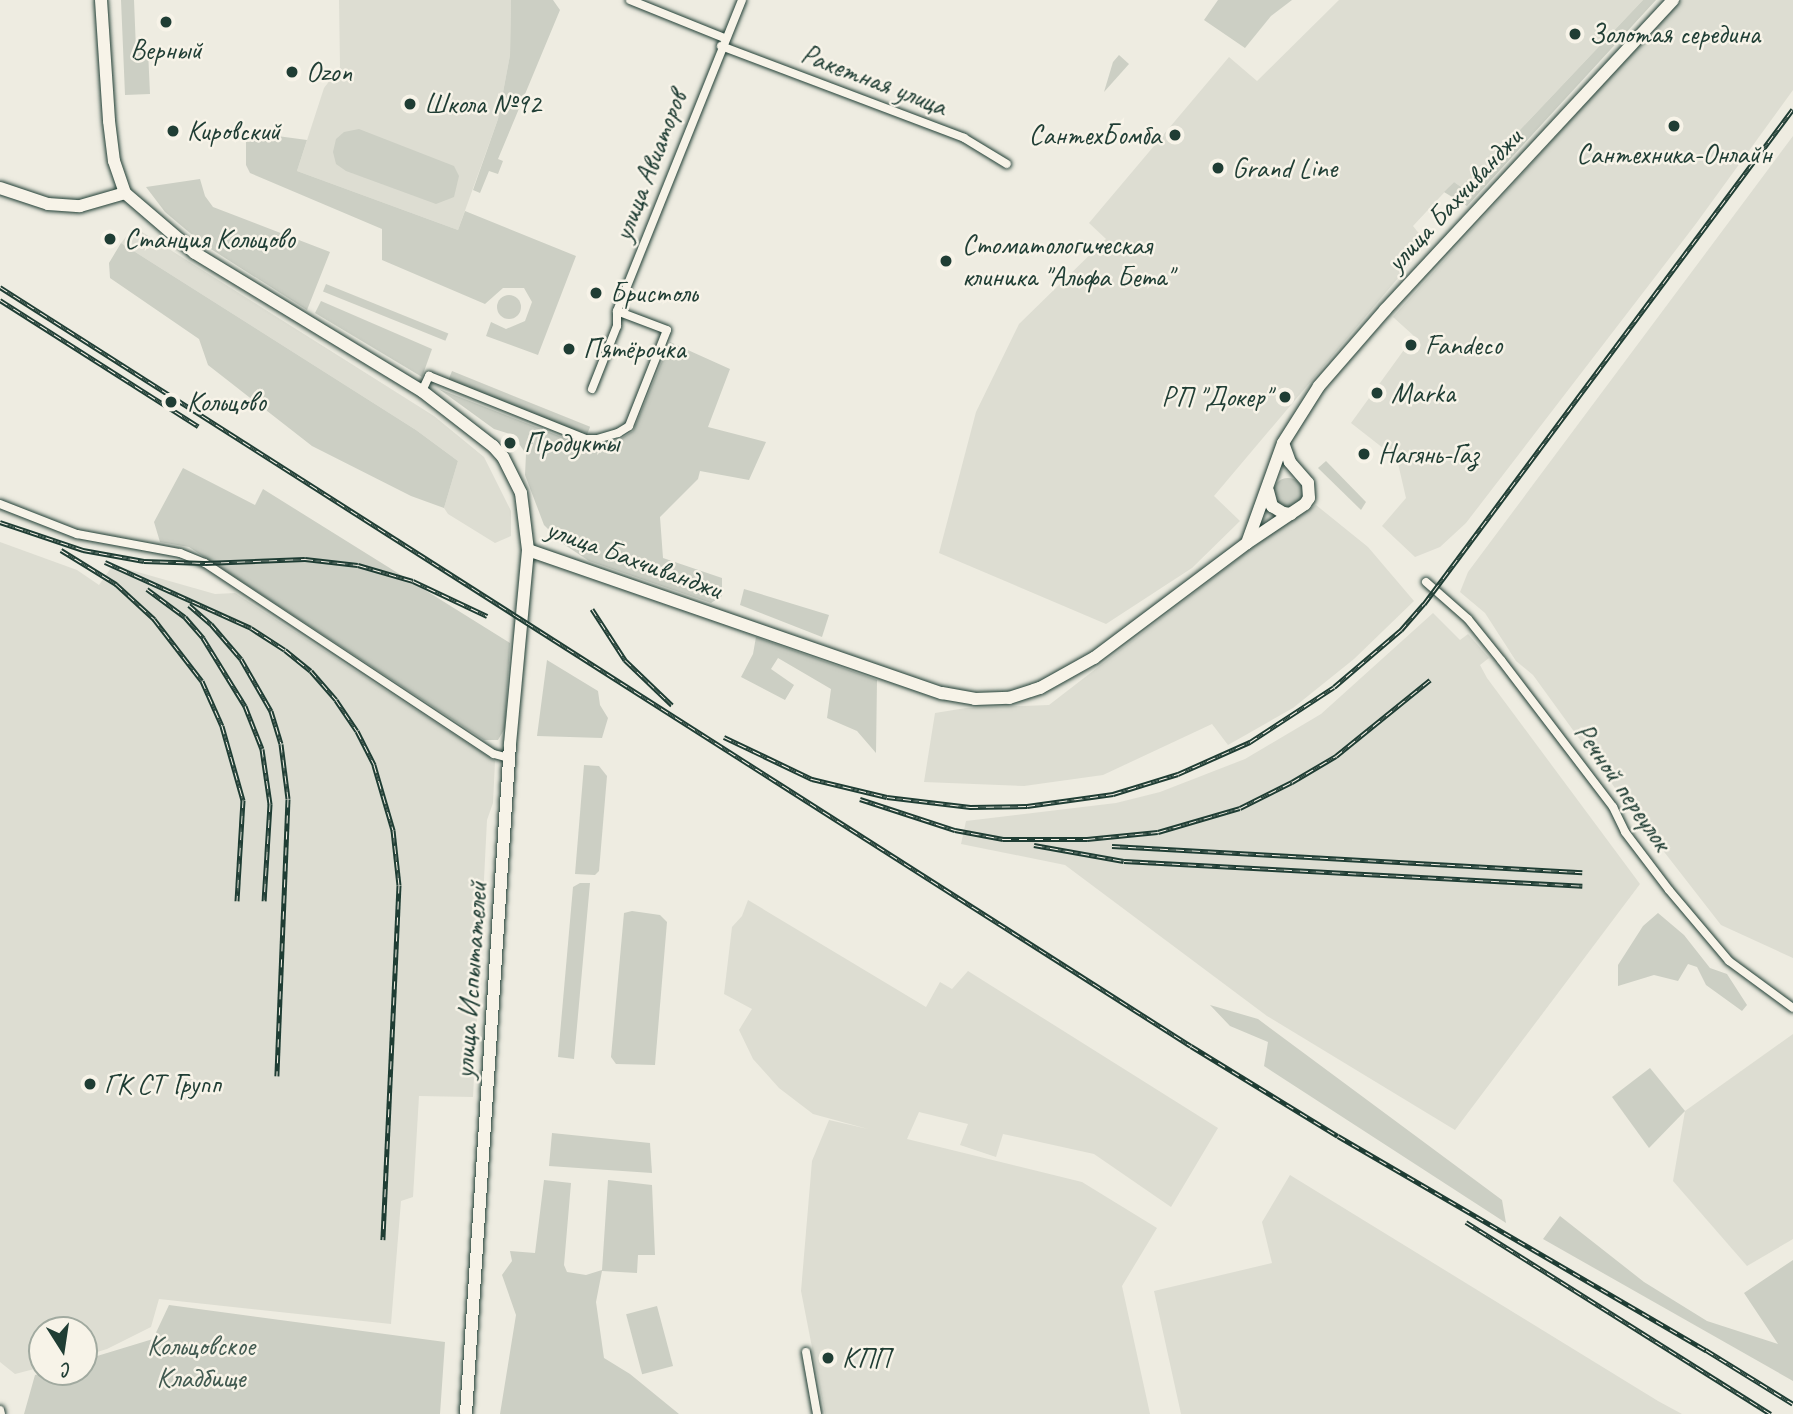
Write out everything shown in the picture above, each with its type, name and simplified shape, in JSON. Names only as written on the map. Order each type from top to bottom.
[{"type":"main road","points":[[0,188],[48,204],[80,206],[125,193],[114,161],[109,121],[101,0]]},
{"type":"main road","name":"улица Бахчиванджи","points":[[1247,543],[1283,443],[1319,386],[1385,310],[1673,0]]},
{"type":"main road","name":"улица Бахчиванджи","points":[[125,193],[195,253],[422,391],[503,457],[521,493],[528,550],[942,693],[975,699],[1009,698],[1040,688],[1065,675],[1162,609],[1247,543],[1306,505],[1309,498],[1308,483],[1294,468],[1283,443]]},
{"type":"main road","points":[[1273,475],[1294,468]]},
{"type":"main road","points":[[1268,490],[1272,506],[1283,513],[1291,513]]},
{"type":"main road","name":"улица Испытателей","points":[[466,1414],[509,758],[528,550]]},
{"type":"street","name":"Ракетная улица","points":[[630,0],[723,42],[964,138],[1007,163]]},
{"type":"street","name":"улица Авиаторов","points":[[592,389],[617,326],[617,311],[742,0]]},
{"type":"street","points":[[422,391],[429,376],[586,439],[618,433],[629,426],[667,330],[617,311]]},
{"type":"street","points":[[0,504],[77,534],[180,553],[205,564],[494,754],[509,758]]},
{"type":"street","name":"Речной переулок","points":[[1426,582],[1468,619],[1502,660],[1613,807],[1625,832],[1669,890],[1729,961],[1793,1009]]},
{"type":"street","points":[[806,1352],[817,1414]]},
{"type":"shaded area","name":"Школа №92","points":[[339,0],[511,0],[510,55],[498,119],[458,230],[297,171],[324,88],[340,67]]},
{"type":"shaded area","points":[[1339,0],[1643,0],[1464,189],[1454,182],[1413,226],[1421,236],[1402,258],[1409,265],[1214,496],[1240,521],[1192,568],[1106,624],[939,553],[976,412],[1019,324],[1106,239],[1089,223],[1229,57],[1257,81]]},
{"type":"shaded area","points":[[1679,0],[1793,0],[1793,90],[1695,225],[1466,523],[1440,547],[1415,557],[1382,526],[1406,498],[1397,459],[1351,423],[1414,336],[1393,317]]},
{"type":"shaded area","points":[[1793,136],[1793,958],[1721,925],[1623,799],[1533,675],[1516,661],[1485,613],[1460,592],[1468,572]]},
{"type":"shaded area","points":[[134,227],[434,416],[484,457],[511,511],[511,536],[495,543],[448,514],[444,508],[458,461],[416,430],[121,243]]},
{"type":"shaded area","points":[[1316,505],[1368,547],[1414,601],[1354,659],[1293,708],[1228,745],[1212,724],[1103,775],[1024,786],[924,782],[935,713],[966,708],[1049,705],[1269,535]]},
{"type":"shaded area","points":[[0,542],[77,570],[99,585],[113,565],[215,594],[235,593],[495,761],[493,803],[487,820],[473,1097],[419,1096],[413,1197],[401,1201],[391,1324],[159,1299],[151,1327],[98,1352],[98,1316],[28,1316],[28,1371],[15,1374],[0,1362]]},
{"type":"shaded area","points":[[1433,613],[1460,640],[1468,634],[1489,658],[1480,665],[1487,678],[1640,884],[1455,1130],[1267,1016],[1065,865],[961,844],[966,821],[1116,803],[1160,792],[1245,759],[1321,714]]},
{"type":"shaded area","points":[[748,900],[926,1007],[940,982],[952,989],[968,971],[1218,1128],[1171,1207],[1094,1154],[1003,1134],[996,1157],[960,1145],[968,1124],[919,1112],[907,1139],[1082,1182],[1157,1228],[1122,1286],[1150,1414],[825,1414],[801,1291],[812,1161],[829,1120],[868,1129],[813,1114],[779,1088],[753,1059],[739,1030],[752,1009],[724,994],[732,927],[742,916]]},
{"type":"shaded area","points":[[1793,1034],[1793,1239],[1747,1266],[1673,1181],[1685,1111]]},
{"type":"shaded area","points":[[1290,1175],[1682,1414],[1181,1414],[1154,1291],[1272,1263],[1262,1222]]},
{"type":"green space","points":[[121,0],[134,0],[136,50],[148,50],[150,94],[125,95]]},
{"type":"green space","points":[[511,0],[553,0],[560,10],[498,159],[503,161],[498,174],[489,171],[480,193],[473,190],[498,119],[510,55]]},
{"type":"green space","points":[[1218,0],[1292,0],[1271,16],[1245,48],[1204,20]]},
{"type":"green space","points":[[1643,0],[1656,0],[1467,206],[1444,192],[1454,182],[1464,189]]},
{"type":"green space","points":[[1119,55],[1129,64],[1104,92],[1113,62]]},
{"type":"green space","points":[[359,129],[454,166],[459,176],[454,197],[436,204],[346,171],[336,164],[333,152],[336,139],[344,132]]},
{"type":"green space","points":[[255,133],[307,140],[297,171],[458,230],[465,211],[576,256],[538,355],[486,336],[491,322],[506,329],[525,321],[532,302],[524,288],[503,288],[485,304],[382,260],[382,229],[250,173],[246,165],[246,136]]},
{"type":"green space","points":[[200,179],[205,196],[213,207],[330,252],[307,310],[203,244],[165,212],[146,187]]},
{"type":"green space","points":[[121,243],[416,430],[458,461],[444,508],[411,496],[312,446],[208,365],[199,339],[110,278],[109,263]]},
{"type":"green space","points":[[326,284],[448,333],[445,341],[323,291]]},
{"type":"green space","points":[[509,295],[520,302],[521,307],[514,318],[509,319],[498,312],[497,307],[504,296]]},
{"type":"green space","points":[[321,301],[432,349],[422,377],[315,313]]},
{"type":"green space","points":[[670,342],[730,369],[708,427],[766,442],[749,480],[700,471],[698,479],[660,517],[663,558],[722,578],[722,596],[711,603],[589,561],[562,543],[544,525],[525,475],[526,454],[513,435],[494,429],[439,389],[587,447],[611,445],[633,431]]},
{"type":"green space","points":[[452,371],[590,427],[586,438],[448,382]]},
{"type":"green space","points":[[1326,461],[1366,502],[1361,510],[1318,468]]},
{"type":"green space","points":[[183,468],[255,505],[263,489],[510,643],[505,728],[498,740],[484,740],[189,547],[160,542],[154,522]]},
{"type":"green space","points":[[1288,478],[1294,479],[1302,487],[1302,499],[1294,507],[1288,508],[1282,507],[1274,499],[1273,493],[1274,487],[1282,479]]},
{"type":"green space","points":[[744,589],[829,615],[822,637],[740,605]]},
{"type":"green space","points":[[756,637],[877,680],[876,753],[857,731],[827,718],[831,689],[778,658],[771,669],[794,685],[785,700],[741,677],[753,654]]},
{"type":"green space","points":[[547,660],[598,691],[600,705],[608,718],[602,738],[537,736]]},
{"type":"green space","points":[[584,765],[599,766],[607,776],[599,871],[595,875],[575,874]]},
{"type":"green space","points":[[580,883],[590,883],[574,1059],[558,1057],[573,887]]},
{"type":"green space","points":[[632,911],[660,915],[667,922],[655,1065],[616,1064],[611,1057],[624,913]]},
{"type":"green space","points":[[1658,913],[1684,935],[1710,968],[1727,974],[1747,1005],[1742,1011],[1706,985],[1697,967],[1688,964],[1678,981],[1654,975],[1618,986],[1618,965],[1643,926]]},
{"type":"green space","points":[[1210,1005],[1258,1019],[1502,1200],[1506,1223],[1264,1066],[1268,1042],[1230,1026]]},
{"type":"green space","points":[[1650,1068],[1685,1111],[1649,1148],[1612,1097]]},
{"type":"green space","points":[[552,1133],[650,1143],[652,1173],[549,1166]]},
{"type":"green space","points":[[544,1180],[571,1183],[564,1265],[567,1272],[586,1275],[602,1270],[608,1180],[652,1185],[655,1255],[638,1255],[637,1273],[602,1271],[596,1302],[604,1358],[630,1374],[679,1414],[500,1414],[516,1315],[502,1275],[512,1261],[510,1251],[535,1253]]},
{"type":"green space","points":[[1560,1216],[1644,1282],[1707,1321],[1778,1344],[1744,1293],[1793,1260],[1793,1381],[1543,1239]]},
{"type":"green space","name":"Кольцовское Кладбище","points":[[169,1305],[445,1342],[440,1414],[24,1414],[32,1386],[98,1386],[98,1356],[153,1339]]},
{"type":"green space","points":[[657,1306],[673,1366],[642,1374],[626,1314]]},
{"type":"railway","points":[[724,737],[812,779],[887,797],[970,807],[1027,806],[1113,794],[1178,774],[1250,742],[1334,687],[1401,630],[1424,604],[1793,109]]},
{"type":"railway","points":[[0,287],[1191,1046],[1338,1136],[1706,1350],[1793,1404]]},
{"type":"railway","points":[[0,300],[198,426]]},
{"type":"railway","points":[[0,522],[83,550],[144,561],[205,563],[305,559],[358,565],[413,581],[487,616]]},
{"type":"railway","points":[[61,550],[116,584],[154,619],[202,681],[222,726],[243,800],[237,901]]},
{"type":"railway","points":[[105,562],[251,628],[285,650],[311,671],[336,700],[357,731],[374,765],[393,830],[399,885],[383,1240]]},
{"type":"railway","points":[[147,589],[185,617],[203,638],[245,706],[262,749],[270,804],[264,901]]},
{"type":"railway","points":[[189,605],[211,624],[241,659],[271,711],[281,744],[288,799],[277,1076]]},
{"type":"railway","points":[[592,609],[625,660],[672,705]]},
{"type":"railway","points":[[860,799],[955,830],[1003,839],[1087,839],[1158,832],[1240,808],[1292,782],[1336,756],[1430,680]]},
{"type":"railway","points":[[1034,845],[1124,861],[1582,886]]},
{"type":"railway","points":[[1112,846],[1582,872]]},
{"type":"railway","points":[[1466,1222],[1771,1414]]},
{"type":"place","name":"Верный","points":[[166,22]]},
{"type":"place","name":"Золотая середина","points":[[1575,34]]},
{"type":"place","name":"Ozon","points":[[292,72]]},
{"type":"place","name":"Школа №92","points":[[410,104]]},
{"type":"place","name":"Сантехника-Онлайн","points":[[1674,126]]},
{"type":"place","name":"Кировский","points":[[173,131]]},
{"type":"place","name":"СантехБомба","points":[[1175,135]]},
{"type":"place","name":"Grand Line","points":[[1218,168]]},
{"type":"place","name":"Станция Кольцово","points":[[110,239]]},
{"type":"place","name":"Стоматологическая клиника \"Альфа Бета\"","points":[[946,261]]},
{"type":"place","name":"Бристоль","points":[[596,293]]},
{"type":"place","name":"Fandeco","points":[[1411,345]]},
{"type":"place","name":"Пятёрочка","points":[[569,349]]},
{"type":"place","name":"Marka","points":[[1377,393]]},
{"type":"place","name":"РП \"Докер\"","points":[[1285,397]]},
{"type":"place","name":"Кольцово","points":[[171,402]]},
{"type":"place","name":"Продукты","points":[[510,443]]},
{"type":"place","name":"Нагянь-Газ","points":[[1364,454]]},
{"type":"place","name":"ГК СТ Групп","points":[[90,1084]]},
{"type":"place","name":"КПП","points":[[828,1358]]}]
